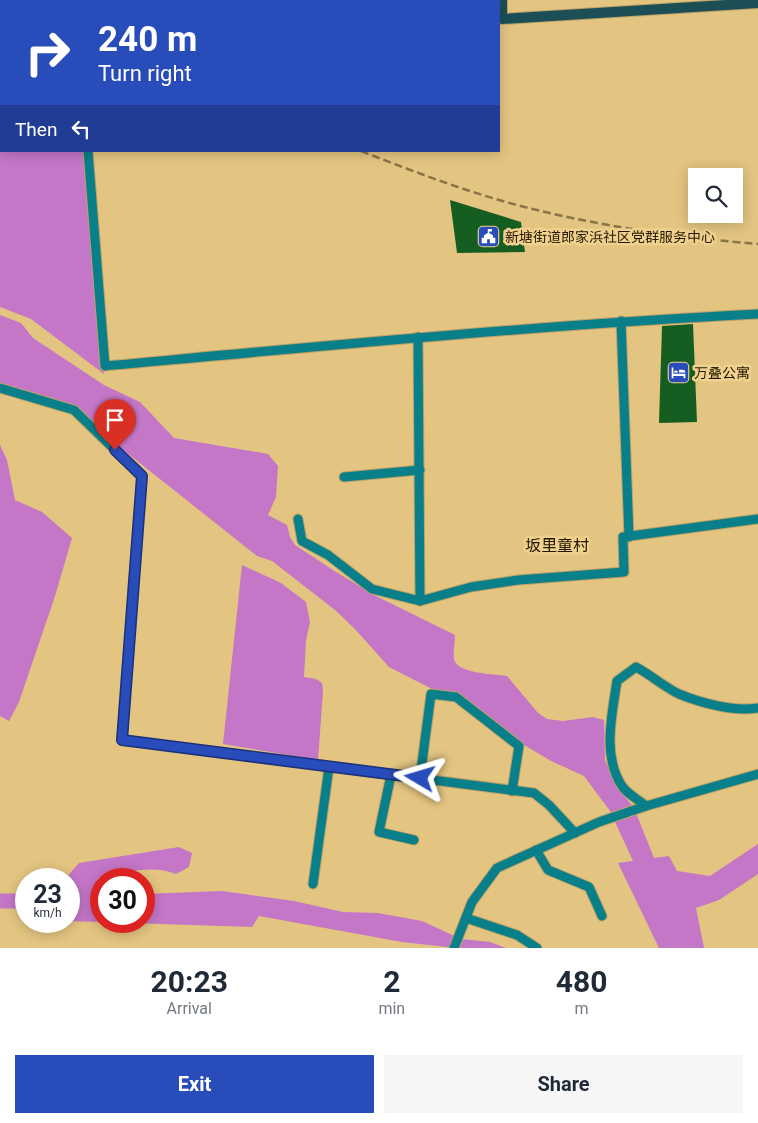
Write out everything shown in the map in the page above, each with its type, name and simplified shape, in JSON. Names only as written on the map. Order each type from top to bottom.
[{"type":"street","points":[[502,0],[502,19],[758,3]]},
{"type":"street","points":[[88,152],[106,366],[418,337],[621,321],[758,314]]},
{"type":"street","points":[[621,321],[629,537]]},
{"type":"street","points":[[418,337],[420,601]]},
{"type":"street","points":[[0,388],[74,410],[142,476],[122,740],[534,794],[549,804],[574,833]]},
{"type":"street","points":[[344,477],[420,470]]},
{"type":"street","points":[[298,520],[302,541],[328,555],[372,589],[420,601],[480,585],[518,580],[624,572],[623,537],[758,519]]},
{"type":"street","points":[[646,806],[623,787],[613,767],[610,742],[617,682],[636,667],[678,693],[719,707],[758,708]]},
{"type":"street","points":[[420,778],[431,694],[456,697],[519,746],[512,791]]},
{"type":"street","points":[[313,884],[329,767]]},
{"type":"street","points":[[454,948],[472,902],[497,868],[599,822],[646,806],[758,774]]},
{"type":"street","points":[[391,775],[379,832],[414,840]]},
{"type":"street","points":[[536,850],[548,870],[589,887],[602,916]]},
{"type":"street","points":[[466,918],[517,935],[537,948]]},
{"type":"shaded area","points":[[0,152],[84,152],[104,374],[31,319],[0,307]]},
{"type":"shaded area","points":[[0,315],[21,323],[33,338],[104,385],[140,402],[174,438],[268,454],[278,466],[276,497],[268,515],[287,525],[290,537],[295,545],[376,596],[455,635],[454,659],[462,668],[507,676],[538,713],[547,719],[563,721],[593,717],[604,720],[605,760],[617,787],[634,808],[654,858],[669,856],[677,871],[710,876],[758,844],[758,874],[719,900],[696,908],[704,948],[659,948],[618,863],[633,861],[610,811],[584,776],[551,761],[521,743],[458,698],[438,692],[389,667],[335,610],[272,561],[257,556],[102,433],[84,416],[0,385]]},
{"type":"shaded area","points":[[0,445],[7,460],[15,500],[42,512],[72,538],[55,596],[19,702],[9,721],[0,716]]},
{"type":"shaded area","points":[[242,565],[281,583],[306,602],[310,622],[306,640],[304,677],[316,679],[322,683],[323,691],[318,760],[223,744]]},
{"type":"shaded area","points":[[179,847],[192,853],[189,867],[176,874],[155,870],[155,868],[90,868],[90,922],[80,921],[80,868],[75,868],[79,863]]},
{"type":"shaded area","points":[[222,891],[294,901],[343,912],[378,913],[422,921],[461,939],[490,942],[506,948],[456,948],[402,942],[259,916],[252,927],[155,924],[155,894]]},
{"type":"building","name":"新塘街道郎家浜社区党群服务中心","points":[[450,200],[521,222],[525,252],[457,253]]},
{"type":"building","name":"万叠公寓","points":[[693,324],[697,422],[659,423],[662,326]]},
{"type":"waterway","points":[[0,901],[15,901]]},
{"type":"railway","points":[[364,152],[473,192],[541,211],[649,232],[758,244]]},
{"type":"place","name":"新塘街道郎家浜社区党群服务中心","points":[[489,237]]},
{"type":"place","name":"万叠公寓","points":[[678,373]]},
{"type":"district","name":"坂里童村","points":[[557,545]]},
{"type":"route","points":[[115,450],[142,476],[122,740],[420,778]]}]
